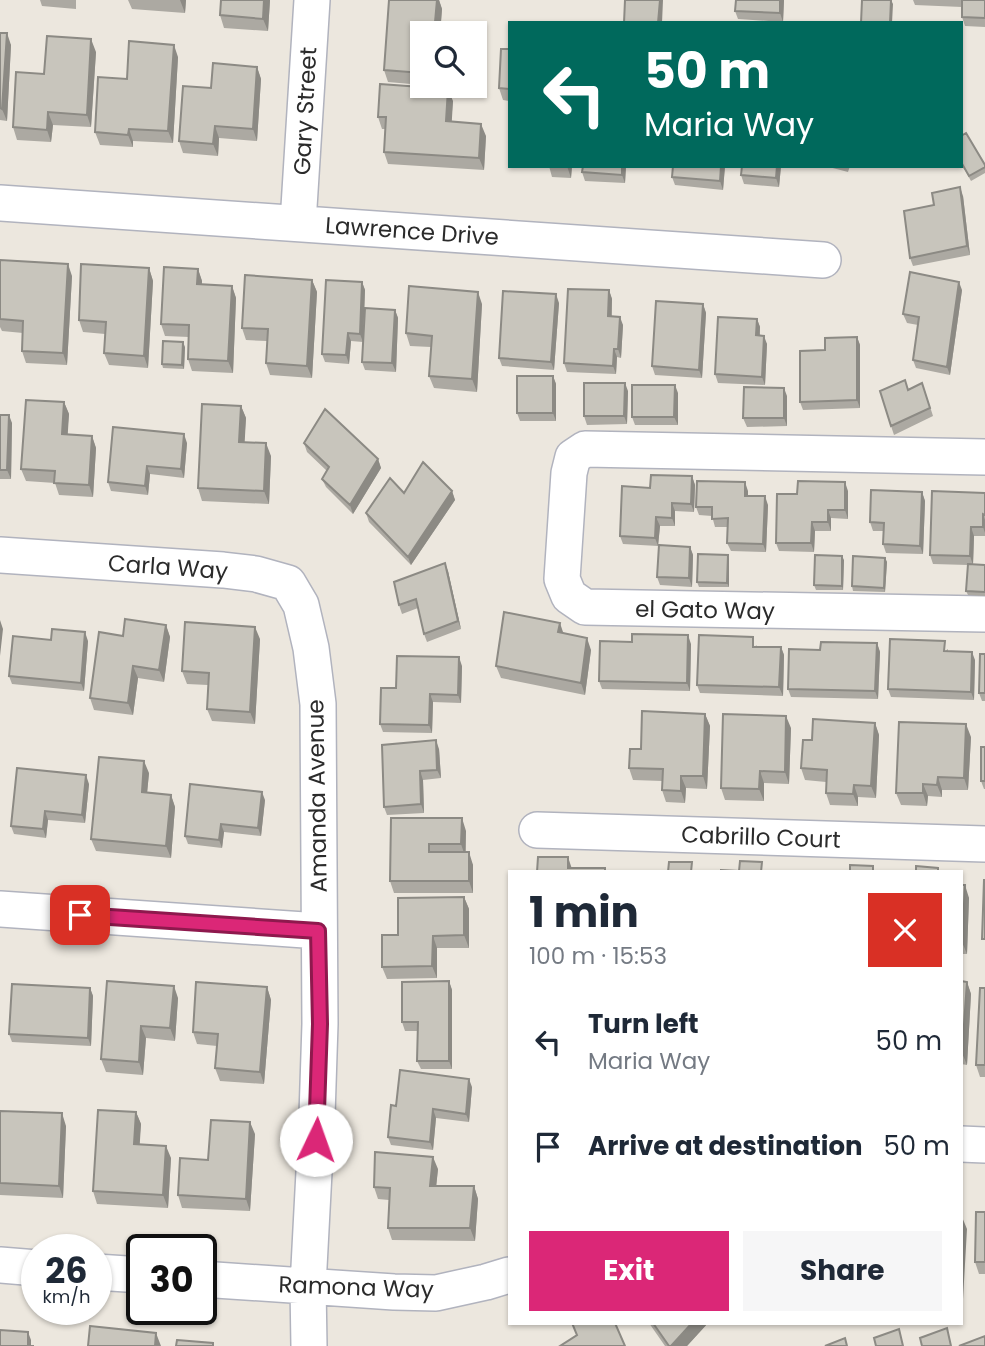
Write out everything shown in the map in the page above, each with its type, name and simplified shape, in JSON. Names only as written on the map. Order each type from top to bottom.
[{"type":"street","name":"Gary Street","points":[[298,223],[312,0]]},
{"type":"street","name":"Lawrence Drive","points":[[0,202],[823,260]]},
{"type":"street","name":"el Gato Way","points":[[985,457],[585,449],[573,457],[569,473],[562,579],[569,596],[584,607],[985,614]]},
{"type":"street","name":"Carla Way","points":[[0,555],[256,574],[288,583],[301,605],[305,625]]},
{"type":"street","name":"Amanda Avenue","points":[[305,625],[311,648],[318,704],[320,1024],[308,1286],[309,1346]]},
{"type":"street","name":"Cabrillo Court","points":[[537,830],[985,844]]},
{"type":"street","points":[[0,909],[318,931]]},
{"type":"street","points":[[963,1143],[985,1145]]},
{"type":"street","points":[[0,1265],[21,1267]]},
{"type":"street","name":"Ramona Way","points":[[217,1280],[436,1293],[508,1275]]},
{"type":"building","points":[[221,0],[264,0],[263,19],[220,15]]},
{"type":"building","points":[[389,0],[437,0],[435,21],[410,21],[410,72],[384,70]]},
{"type":"building","points":[[625,0],[660,0],[658,21],[624,21]]},
{"type":"building","points":[[736,0],[780,0],[780,13],[735,11]]},
{"type":"building","points":[[862,0],[891,0],[890,21],[861,21]]},
{"type":"building","points":[[962,0],[985,0],[985,18],[962,17]]},
{"type":"building","points":[[0,33],[7,33],[2,109],[0,108]]},
{"type":"building","points":[[47,36],[91,39],[87,115],[48,112],[47,130],[13,127],[16,72],[44,74]]},
{"type":"building","points":[[129,41],[174,45],[168,131],[129,129],[128,135],[95,132],[98,77],[127,79]]},
{"type":"building","points":[[501,49],[508,49],[508,89],[499,88]]},
{"type":"building","points":[[213,63],[257,67],[253,129],[215,126],[213,144],[179,141],[183,86],[211,88]]},
{"type":"building","points":[[380,84],[410,86],[410,98],[447,98],[446,121],[481,124],[479,158],[384,152],[386,117],[378,117]]},
{"type":"building","points":[[966,133],[985,165],[969,176],[963,166],[963,135]]},
{"type":"building","points":[[583,168],[622,168],[622,175],[582,172]]},
{"type":"building","points":[[673,168],[721,168],[720,181],[672,177]]},
{"type":"building","points":[[742,168],[777,168],[776,178],[741,175]]},
{"type":"building","points":[[960,187],[967,246],[910,258],[904,211],[934,205],[932,193]]},
{"type":"building","points":[[0,260],[68,264],[63,353],[22,351],[23,321],[0,319]]},
{"type":"building","points":[[81,264],[149,268],[144,356],[104,353],[106,322],[79,320]]},
{"type":"building","points":[[164,267],[198,269],[197,284],[232,286],[228,361],[188,359],[189,325],[161,324]]},
{"type":"building","points":[[910,272],[959,282],[947,367],[913,360],[919,317],[903,314]]},
{"type":"building","points":[[245,275],[312,280],[307,366],[266,363],[268,329],[242,328]]},
{"type":"building","points":[[326,280],[362,282],[360,334],[348,333],[346,355],[322,354]]},
{"type":"building","points":[[409,286],[478,292],[472,379],[429,376],[432,336],[406,333]]},
{"type":"building","points":[[568,289],[609,290],[608,316],[620,317],[618,349],[614,349],[613,366],[564,363]]},
{"type":"building","points":[[503,291],[556,294],[551,362],[499,358]]},
{"type":"building","points":[[656,301],[703,304],[699,370],[652,366]]},
{"type":"building","points":[[365,308],[395,310],[392,363],[362,362]]},
{"type":"building","points":[[718,317],[757,319],[756,335],[764,336],[762,377],[715,374]]},
{"type":"building","points":[[857,337],[857,400],[800,402],[800,351],[825,350],[825,338]]},
{"type":"building","points":[[163,341],[183,342],[182,365],[162,364]]},
{"type":"building","points":[[517,376],[553,376],[553,413],[517,413]]},
{"type":"building","points":[[905,380],[908,390],[922,383],[930,408],[891,426],[880,391]]},
{"type":"building","points":[[584,383],[625,383],[624,416],[584,416]]},
{"type":"building","points":[[632,385],[675,385],[674,417],[632,417]]},
{"type":"building","points":[[744,387],[784,388],[784,418],[743,418]]},
{"type":"building","points":[[26,400],[64,402],[62,434],[92,436],[89,485],[54,483],[55,471],[21,469]]},
{"type":"building","points":[[202,404],[241,406],[239,442],[266,443],[264,491],[198,488]]},
{"type":"building","points":[[325,409],[378,459],[350,505],[322,479],[329,467],[304,443]]},
{"type":"building","points":[[0,415],[9,415],[7,470],[0,470]]},
{"type":"building","points":[[113,427],[184,434],[181,469],[147,466],[145,486],[108,482]]},
{"type":"building","points":[[423,462],[452,491],[408,557],[366,513],[390,478],[404,493]]},
{"type":"building","points":[[651,475],[692,476],[691,504],[672,503],[672,518],[656,517],[655,538],[620,536],[622,486],[650,488]]},
{"type":"building","points":[[697,481],[745,482],[745,496],[765,496],[763,544],[727,543],[728,518],[712,519],[712,507],[696,507]]},
{"type":"building","points":[[798,481],[845,482],[845,510],[828,510],[828,522],[812,522],[811,543],[776,543],[777,494],[797,494]]},
{"type":"building","points":[[871,490],[922,492],[920,546],[883,544],[884,523],[870,522]]},
{"type":"building","points":[[932,491],[985,493],[983,527],[971,527],[970,556],[930,555]]},
{"type":"building","points":[[659,545],[690,547],[689,578],[657,577]]},
{"type":"building","points":[[698,554],[728,555],[727,583],[697,582]]},
{"type":"building","points":[[815,555],[842,556],[842,586],[814,585]]},
{"type":"building","points":[[853,556],[885,558],[884,588],[852,586]]},
{"type":"building","points":[[445,563],[458,621],[424,634],[416,599],[399,605],[394,582]]},
{"type":"building","points":[[968,564],[985,565],[985,592],[966,591]]},
{"type":"building","points":[[504,612],[560,623],[558,632],[587,638],[581,683],[496,666]]},
{"type":"building","points":[[125,619],[166,625],[159,670],[133,666],[128,703],[90,698],[99,632],[123,636]]},
{"type":"building","points":[[185,622],[255,627],[250,712],[207,709],[209,673],[182,671]]},
{"type":"building","points":[[52,629],[85,632],[81,683],[9,676],[13,636],[51,640]]},
{"type":"building","points":[[632,634],[688,635],[687,683],[599,681],[600,641],[632,642]]},
{"type":"building","points":[[699,635],[753,637],[753,647],[781,647],[779,687],[697,685]]},
{"type":"building","points":[[890,639],[945,641],[944,651],[972,652],[971,692],[888,689]]},
{"type":"building","points":[[821,642],[877,643],[875,691],[788,689],[789,649],[820,650]]},
{"type":"building","points":[[980,654],[985,654],[985,693],[979,693]]},
{"type":"building","points":[[397,656],[459,657],[458,695],[430,694],[429,725],[380,724],[381,688],[396,688]]},
{"type":"building","points":[[642,711],[705,714],[703,776],[681,776],[681,791],[662,790],[663,769],[629,768],[630,749],[641,749]]},
{"type":"building","points":[[723,714],[786,716],[785,772],[760,771],[759,789],[721,788]]},
{"type":"building","points":[[813,719],[875,723],[871,786],[854,785],[853,794],[826,793],[827,770],[801,768],[803,740],[812,740]]},
{"type":"building","points":[[899,722],[966,724],[964,778],[938,777],[937,785],[923,784],[923,793],[896,793]]},
{"type":"building","points":[[436,740],[437,770],[420,771],[421,804],[384,807],[382,745]]},
{"type":"building","points":[[981,747],[985,747],[985,781],[981,781]]},
{"type":"building","points":[[99,757],[144,761],[142,792],[171,795],[166,846],[91,839]]},
{"type":"building","points":[[17,768],[86,775],[82,815],[45,811],[43,829],[11,826]]},
{"type":"building","points":[[190,784],[262,792],[258,828],[221,824],[219,840],[185,836]]},
{"type":"building","points":[[391,818],[462,818],[461,844],[429,844],[429,852],[469,852],[469,881],[390,881]]},
{"type":"building","points":[[538,857],[568,857],[568,868],[605,868],[605,870],[537,870]]},
{"type":"building","points":[[740,861],[762,862],[761,870],[739,870]]},
{"type":"building","points":[[669,862],[692,862],[691,870],[668,870]]},
{"type":"building","points":[[850,865],[873,866],[873,870],[850,870]]},
{"type":"building","points":[[916,866],[938,868],[938,870],[916,870]]},
{"type":"building","points":[[984,880],[985,939],[982,939]]},
{"type":"building","points":[[963,885],[965,885],[963,923]]},
{"type":"building","points":[[464,897],[464,935],[433,936],[432,966],[382,967],[382,935],[398,935],[398,898]]},
{"type":"building","points":[[107,981],[174,986],[170,1028],[141,1026],[139,1062],[101,1059]]},
{"type":"building","points":[[449,981],[449,1061],[417,1061],[418,1022],[402,1022],[402,982]]},
{"type":"building","points":[[963,981],[967,982],[963,1039]]},
{"type":"building","points":[[196,982],[267,987],[260,1072],[215,1068],[218,1034],[193,1032]]},
{"type":"building","points":[[12,984],[90,988],[88,1038],[9,1034]]},
{"type":"building","points":[[980,988],[985,988],[985,1065],[976,1065]]},
{"type":"building","points":[[400,1070],[469,1079],[466,1114],[433,1109],[430,1142],[388,1137],[391,1105],[396,1106]]},
{"type":"building","points":[[98,1110],[136,1112],[134,1144],[166,1146],[163,1195],[93,1191]]},
{"type":"building","points":[[0,1111],[62,1113],[59,1186],[0,1183]]},
{"type":"building","points":[[211,1120],[250,1122],[246,1199],[178,1195],[180,1158],[208,1160]]},
{"type":"building","points":[[375,1152],[433,1157],[430,1186],[474,1186],[470,1228],[388,1228],[390,1188],[374,1187]]},
{"type":"building","points":[[976,1212],[985,1212],[985,1262],[975,1262]]},
{"type":"building","points":[[573,1325],[616,1325],[625,1346],[560,1346],[577,1335]]},
{"type":"building","points":[[654,1325],[690,1325],[671,1346]]},
{"type":"building","points":[[90,1326],[156,1333],[155,1346],[88,1346]]},
{"type":"building","points":[[947,1328],[951,1346],[922,1346],[920,1338]]},
{"type":"building","points":[[899,1329],[903,1346],[876,1346],[874,1338]]},
{"type":"building","points":[[0,1330],[28,1332],[28,1346],[0,1346]]},
{"type":"building","points":[[985,1336],[985,1346],[959,1346]]},
{"type":"building","points":[[845,1338],[847,1346],[825,1346]]},
{"type":"building","points":[[177,1340],[213,1343],[213,1346],[176,1346]]},
{"type":"route","points":[[80,915],[318,931],[320,1024],[316,1140]]}]
